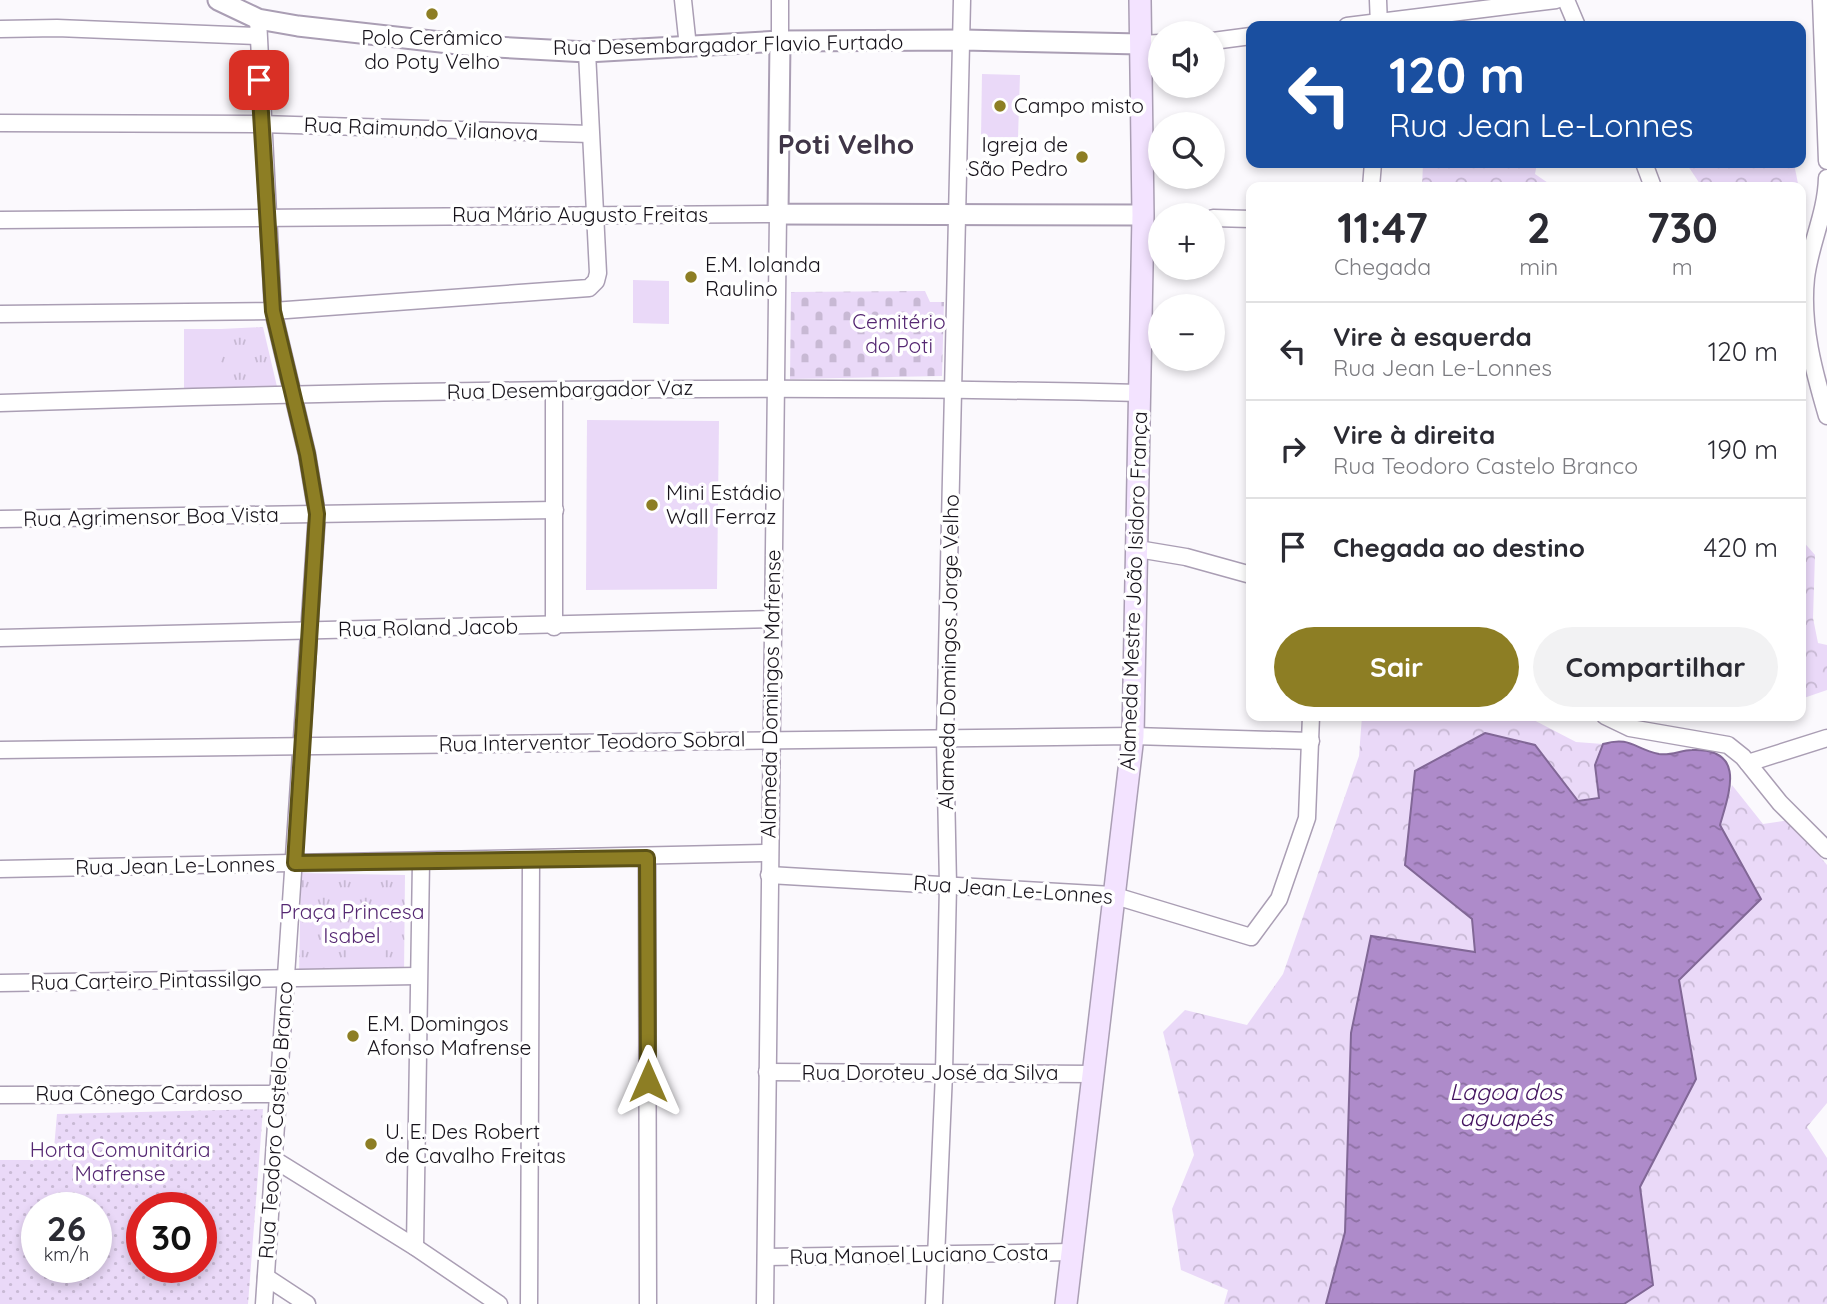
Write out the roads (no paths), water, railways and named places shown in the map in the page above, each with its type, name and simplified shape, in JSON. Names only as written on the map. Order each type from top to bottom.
[{"type":"main road","name":"Alameda Mestre João Isidoro França","points":[[1140,0],[1148,35]]},
{"type":"main road","name":"Alameda Mestre João Isidoro França","points":[[1151,98],[1152,203]]},
{"type":"main road","name":"Alameda Mestre João Isidoro França","points":[[1066,1304],[1112,895],[1133,736],[1140,393],[1148,275]]},
{"type":"street","name":"Rua Desembargador Flavio Furtado","points":[[218,0],[257,27],[587,52],[779,41],[963,40],[1148,44]]},
{"type":"street","points":[[683,0],[688,47]]},
{"type":"street","name":"Alameda Domingos Mafrense","points":[[765,1304],[780,0]]},
{"type":"street","name":"Alameda Domingos Jorge Velho","points":[[934,1304],[934,1255],[944,1073],[948,885],[945,739],[962,0]]},
{"type":"street","points":[[1378,0],[1379,21]]},
{"type":"street","points":[[1407,21],[1556,0]]},
{"type":"street","points":[[1566,0],[1575,21]]},
{"type":"street","points":[[1821,0],[1827,161]]},
{"type":"street","points":[[0,29],[257,27]]},
{"type":"street","name":"Rua Teodoro Castelo Branco","points":[[257,27],[273,311],[294,393],[317,514],[264,1304]]},
{"type":"street","points":[[1225,39],[1246,37]]},
{"type":"street","points":[[0,314],[273,311],[581,290],[593,285],[598,274],[587,52]]},
{"type":"street","name":"Rua Raimundo Vilanova","points":[[0,123],[261,124],[590,134]]},
{"type":"street","points":[[1827,178],[1824,212],[1806,280],[1827,416]]},
{"type":"street","name":"Rua Mário Augusto Freitas","points":[[0,220],[593,214],[1148,216]]},
{"type":"street","points":[[1225,218],[1246,219]]},
{"type":"street","name":"Rua Desembargador Vaz","points":[[0,403],[294,393],[776,387],[1140,393]]},
{"type":"street","points":[[554,391],[554,626]]},
{"type":"street","name":"Rua Agrimensor Boa Vista","points":[[0,519],[555,510]]},
{"type":"street","points":[[1138,549],[1185,556],[1246,574]]},
{"type":"street","name":"Rua Roland Jacob","points":[[0,638],[772,619]]},
{"type":"street","points":[[1311,721],[1311,741]]},
{"type":"street","points":[[1615,721],[1630,728],[1717,741],[1736,750],[1780,803],[1827,850]]},
{"type":"street","name":"Rua Interventor Teodoro Sobral","points":[[0,750],[1133,736],[1311,741]]},
{"type":"street","points":[[1748,763],[1827,738]]},
{"type":"street","name":"Rua Jean Le-Lonnes","points":[[769,874],[1112,895],[1251,937],[1279,899],[1307,818],[1311,741]]},
{"type":"street","name":"Rua Jean Le-Lonnes","points":[[0,869],[647,858],[769,853]]},
{"type":"street","points":[[647,858],[648,1304]]},
{"type":"street","points":[[529,1304],[531,859]]},
{"type":"street","points":[[415,1247],[417,976],[421,861]]},
{"type":"street","name":"Rua Carteiro Pintassilgo","points":[[0,983],[417,976]]},
{"type":"street","name":"Rua Doroteu José da Silva","points":[[767,1072],[1093,1074]]},
{"type":"street","name":"Rua Cônego Cardoso","points":[[0,1095],[279,1094]]},
{"type":"street","points":[[275,1160],[415,1247],[499,1304]]},
{"type":"street","name":"Rua Manoel Luciano Costa","points":[[766,1257],[1072,1252]]},
{"type":"street","points":[[266,1277],[307,1304]]},
{"type":"water","name":"Lagoa dos aguapés","points":[[1485,733],[1535,745],[1578,801],[1599,798],[1595,765],[1603,744],[1620,741],[1659,754],[1692,750],[1709,751],[1721,756],[1727,764],[1730,787],[1720,825],[1761,899],[1679,980],[1696,1079],[1640,1187],[1653,1285],[1624,1304],[1326,1304],[1345,1232],[1351,1033],[1371,936],[1475,952],[1472,919],[1405,865],[1415,771]]},
{"type":"place","name":"Polo Cerâmico do Poty Velho","points":[[432,14]]},
{"type":"place","name":"Campo misto","points":[[1000,106]]},
{"type":"place","name":"Igreja de São Pedro","points":[[1082,157]]},
{"type":"place","name":"E.M. Iolanda Raulino","points":[[691,277]]},
{"type":"place","name":"Mini Estádio Wall Ferraz","points":[[652,505]]},
{"type":"place","name":"E.M. Domingos Afonso Mafrense","points":[[353,1036]]},
{"type":"place","name":"U. E. Des Robert de Cavalho Freitas","points":[[371,1144]]},
{"type":"district","name":"Poti Velho","points":[[846,144]]},
{"type":"park label","name":"Cemitério do Poti","points":[[899,334]]},
{"type":"park label","name":"Praça Princesa Isabel","points":[[352,924]]},
{"type":"park label","name":"Horta Comunitária Mafrense","points":[[120,1162]]}]
